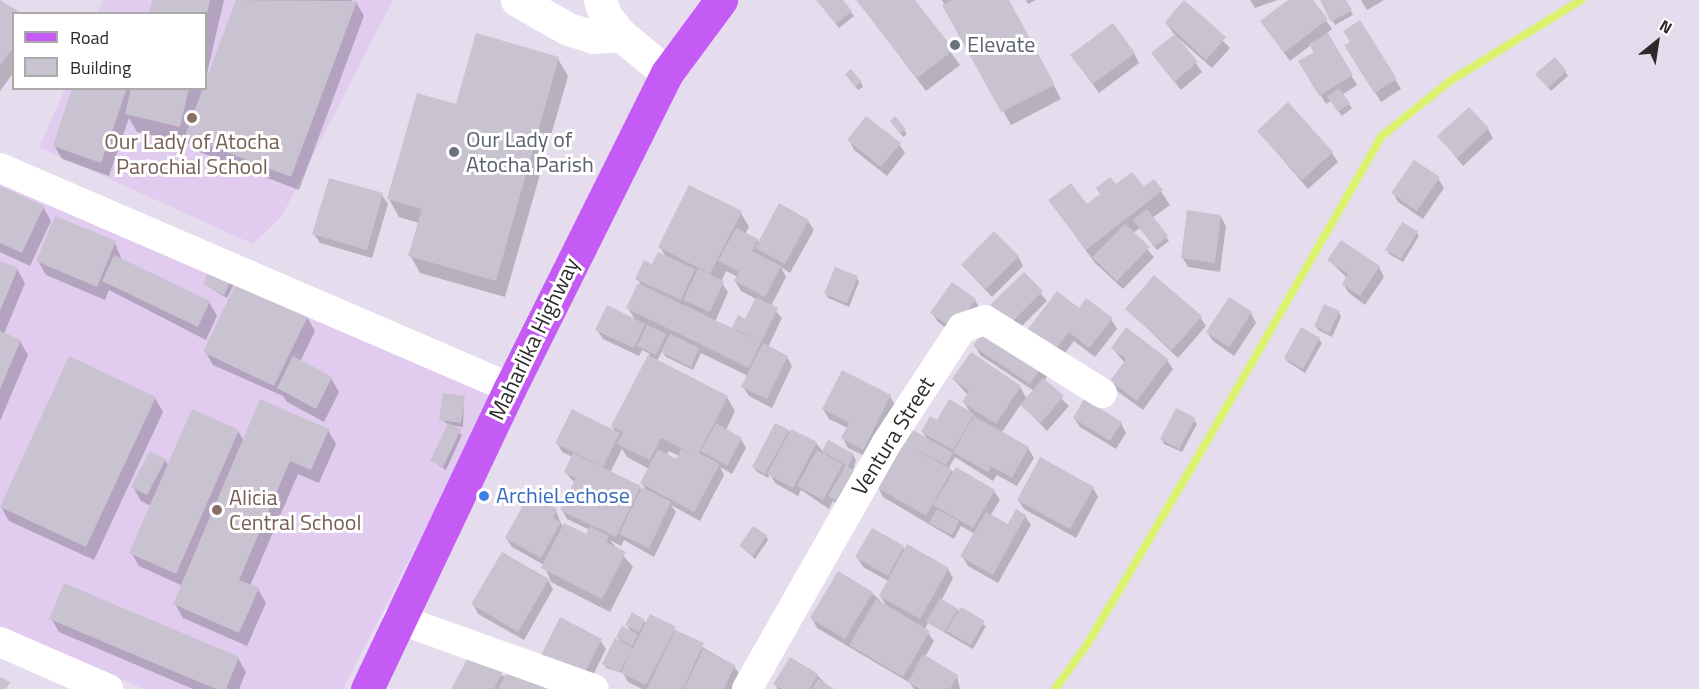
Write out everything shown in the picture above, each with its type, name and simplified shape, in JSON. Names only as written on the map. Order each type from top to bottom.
[{"type":"main road","points":[[517,0],[568,29],[594,37],[621,34]]},
{"type":"main road","points":[[600,0],[606,17],[621,34],[667,73]]},
{"type":"main road","name":"Maharlika Highway","points":[[366,689],[510,388],[667,73],[721,0]]},
{"type":"street","points":[[0,168],[510,388]]},
{"type":"street","name":"Ventura Street","points":[[747,689],[886,444],[962,328],[985,320],[1102,393]]},
{"type":"street","points":[[398,619],[594,689]]},
{"type":"street","points":[[0,642],[108,689]]},
{"type":"shaded area","name":"Our Lady of Atocha Parochial School","points":[[103,0],[393,0],[282,216],[253,244],[39,147],[65,90],[207,90],[207,12],[97,12]]},
{"type":"shaded area","name":"Alicia Central School","points":[[0,169],[494,394],[343,689],[143,689],[0,626]]},
{"type":"building","points":[[0,0],[20,12],[12,12],[12,50],[0,66]]},
{"type":"building","points":[[152,0],[210,0],[207,14],[207,12],[149,12]]},
{"type":"building","points":[[236,0],[357,1],[291,177],[185,136],[202,90],[207,90],[207,77]]},
{"type":"building","points":[[816,0],[843,0],[852,11],[836,24]]},
{"type":"building","points":[[856,0],[915,0],[954,50],[917,78]]},
{"type":"building","points":[[952,0],[1009,0],[1055,85],[1001,112],[942,5]]},
{"type":"building","points":[[1184,0],[1226,37],[1206,60],[1165,22]]},
{"type":"building","points":[[1288,0],[1313,0],[1328,19],[1284,53],[1260,21]]},
{"type":"building","points":[[1320,0],[1346,0],[1352,10],[1331,22]]},
{"type":"building","points":[[1360,20],[1397,79],[1374,93],[1344,45],[1350,42],[1343,31]]},
{"type":"building","points":[[1113,23],[1135,53],[1093,84],[1070,55]]},
{"type":"building","points":[[476,33],[559,57],[496,281],[408,256],[422,209],[387,199],[417,93],[456,104]]},
{"type":"building","points":[[1328,33],[1353,75],[1319,96],[1298,61],[1314,52],[1309,44]]},
{"type":"building","points":[[1175,34],[1198,62],[1174,82],[1151,53]]},
{"type":"building","points":[[1555,57],[1567,71],[1548,88],[1535,74]]},
{"type":"building","points":[[851,69],[862,82],[855,87],[845,74]]},
{"type":"building","points":[[1339,88],[1350,103],[1338,112],[1327,97]]},
{"type":"building","points":[[71,90],[126,90],[101,163],[53,146]]},
{"type":"building","points":[[131,90],[189,90],[180,127],[125,114]]},
{"type":"building","points":[[1288,102],[1333,152],[1302,180],[1257,131]]},
{"type":"building","points":[[1469,107],[1489,128],[1457,158],[1437,136]]},
{"type":"building","points":[[866,116],[901,143],[881,167],[847,140]]},
{"type":"building","points":[[895,116],[906,129],[900,134],[890,121]]},
{"type":"building","points":[[1414,160],[1440,177],[1417,211],[1391,193]]},
{"type":"building","points":[[1132,172],[1144,186],[1154,179],[1163,190],[1086,250],[1048,200],[1071,183],[1087,204],[1100,194],[1096,188],[1110,177],[1116,184]]},
{"type":"building","points":[[329,178],[383,193],[367,250],[312,234]]},
{"type":"building","points":[[689,185],[742,211],[710,274],[658,247]]},
{"type":"building","points":[[0,186],[44,206],[22,253],[0,243]]},
{"type":"building","points":[[779,203],[809,220],[785,264],[755,248]]},
{"type":"building","points":[[1147,209],[1168,236],[1154,247],[1133,220]]},
{"type":"building","points":[[1187,210],[1221,215],[1215,263],[1181,258]]},
{"type":"building","points":[[55,216],[116,241],[97,287],[36,261]]},
{"type":"building","points":[[1402,222],[1418,231],[1401,259],[1385,250]]},
{"type":"building","points":[[1125,224],[1150,247],[1117,281],[1092,257]]},
{"type":"building","points":[[736,228],[758,239],[752,251],[781,266],[765,297],[734,281],[739,272],[718,261]]},
{"type":"building","points":[[994,231],[1019,256],[986,289],[961,265]]},
{"type":"building","points":[[1341,240],[1380,266],[1360,296],[1342,284],[1348,274],[1327,260]]},
{"type":"building","points":[[658,252],[695,269],[681,300],[635,279],[644,260],[652,264]]},
{"type":"building","points":[[114,255],[210,301],[198,327],[102,281]]},
{"type":"building","points":[[0,261],[18,268],[0,311]]},
{"type":"building","points":[[211,267],[232,278],[224,295],[203,284]]},
{"type":"building","points":[[835,267],[858,276],[847,303],[824,294]]},
{"type":"building","points":[[698,269],[724,281],[710,312],[683,300]]},
{"type":"building","points":[[1024,272],[1043,291],[1009,325],[990,305]]},
{"type":"building","points":[[1154,275],[1202,316],[1172,350],[1125,309]]},
{"type":"building","points":[[237,281],[308,316],[274,386],[203,352]]},
{"type":"building","points":[[952,282],[976,299],[954,329],[930,313]]},
{"type":"building","points":[[638,283],[761,342],[749,368],[626,308]]},
{"type":"building","points":[[1057,291],[1079,308],[1086,298],[1113,318],[1089,348],[1069,332],[1052,354],[1025,333]]},
{"type":"building","points":[[756,297],[778,308],[761,342],[732,327],[738,315],[745,319]]},
{"type":"building","points":[[1229,297],[1252,312],[1229,347],[1206,332]]},
{"type":"building","points":[[1324,304],[1340,311],[1329,333],[1314,326]]},
{"type":"building","points":[[607,305],[645,324],[634,348],[595,330]]},
{"type":"building","points":[[647,325],[666,334],[656,355],[637,346]]},
{"type":"building","points":[[986,326],[1043,364],[1030,384],[973,346]]},
{"type":"building","points":[[1126,327],[1168,359],[1137,401],[1110,381],[1126,359],[1111,348]]},
{"type":"building","points":[[1301,327],[1320,338],[1303,369],[1284,358]]},
{"type":"building","points":[[0,331],[21,340],[0,389]]},
{"type":"building","points":[[670,334],[699,348],[691,367],[661,352]]},
{"type":"building","points":[[763,343],[788,356],[767,399],[741,387]]},
{"type":"building","points":[[971,352],[1021,386],[996,424],[962,402],[969,391],[952,379]]},
{"type":"building","points":[[648,355],[728,396],[699,453],[720,464],[694,512],[640,483],[658,449],[676,459],[681,449],[698,457],[661,438],[650,460],[617,444],[623,432],[611,426]]},
{"type":"building","points":[[69,356],[156,397],[86,547],[0,507]]},
{"type":"building","points":[[293,356],[332,377],[316,409],[277,388]]},
{"type":"building","points":[[842,370],[891,395],[863,450],[841,438],[849,423],[822,409]]},
{"type":"building","points":[[1043,378],[1064,396],[1041,423],[1020,405]]},
{"type":"building","points":[[443,393],[465,396],[461,423],[439,420]]},
{"type":"building","points":[[260,399],[329,429],[311,470],[290,461],[239,580],[259,588],[239,633],[173,604]]},
{"type":"building","points":[[949,399],[974,414],[953,450],[921,432],[930,416],[937,420]]},
{"type":"building","points":[[1084,399],[1122,422],[1110,441],[1073,418]]},
{"type":"building","points":[[1176,408],[1196,418],[1179,449],[1160,439]]},
{"type":"building","points":[[192,409],[239,430],[176,574],[129,553]]},
{"type":"building","points":[[572,409],[620,433],[603,467],[555,443]]},
{"type":"building","points":[[974,416],[1029,447],[1012,478],[991,466],[988,472],[953,452]]},
{"type":"building","points":[[448,423],[461,429],[443,467],[430,461]]},
{"type":"building","points":[[716,423],[742,438],[727,466],[701,451]]},
{"type":"building","points":[[775,423],[789,430],[765,474],[752,467]]},
{"type":"building","points":[[791,429],[817,442],[793,488],[767,474]]},
{"type":"building","points":[[913,430],[953,453],[946,465],[911,447],[952,470],[926,516],[876,487]]},
{"type":"building","points":[[828,440],[854,454],[848,467],[858,472],[840,503],[828,496],[846,465],[822,451]]},
{"type":"building","points":[[817,450],[843,464],[823,500],[797,486]]},
{"type":"building","points":[[150,451],[166,459],[147,495],[131,487]]},
{"type":"building","points":[[573,453],[641,486],[616,537],[560,510],[576,478],[564,472]]},
{"type":"building","points":[[1040,457],[1094,487],[1070,529],[1017,500]]},
{"type":"building","points":[[956,467],[995,490],[973,528],[933,505]]},
{"type":"building","points":[[642,487],[671,502],[649,548],[619,534]]},
{"type":"building","points":[[529,494],[557,509],[553,518],[561,522],[541,558],[505,538]]},
{"type":"building","points":[[937,509],[959,521],[952,535],[929,523]]},
{"type":"building","points":[[1016,509],[1026,515],[993,575],[960,556],[986,512],[1008,524]]},
{"type":"building","points":[[564,523],[586,534],[590,526],[609,536],[606,542],[626,552],[602,599],[541,568]]},
{"type":"building","points":[[753,526],[767,535],[753,556],[739,546]]},
{"type":"building","points":[[872,528],[904,546],[888,576],[855,557]]},
{"type":"building","points":[[907,544],[949,568],[920,619],[879,596]]},
{"type":"building","points":[[502,552],[549,579],[518,632],[471,604]]},
{"type":"building","points":[[838,571],[873,592],[845,639],[810,618]]},
{"type":"building","points":[[64,583],[239,657],[226,689],[216,689],[49,619]]},
{"type":"building","points":[[940,598],[958,609],[944,632],[926,622]]},
{"type":"building","points":[[876,599],[930,631],[903,677],[849,645]]},
{"type":"building","points":[[961,607],[985,621],[971,645],[946,631]]},
{"type":"building","points":[[632,612],[645,620],[639,632],[625,625]]},
{"type":"building","points":[[650,614],[676,627],[646,685],[621,673],[630,653],[619,673],[602,664],[615,638],[633,648]]},
{"type":"building","points":[[560,617],[602,639],[583,676],[541,655]]},
{"type":"building","points":[[622,626],[638,634],[632,646],[616,637]]},
{"type":"building","points":[[675,630],[704,643],[683,689],[647,689]]},
{"type":"building","points":[[703,649],[735,665],[724,689],[684,689]]},
{"type":"building","points":[[470,654],[503,671],[494,689],[451,689]]},
{"type":"building","points":[[923,654],[958,675],[950,689],[920,689],[908,682]]},
{"type":"building","points":[[790,657],[818,674],[810,689],[782,689],[773,684]]},
{"type":"building","points":[[509,668],[547,689],[498,689]]},
{"type":"building","points":[[0,677],[10,682],[6,689],[0,689]]},
{"type":"building","points":[[818,679],[834,689],[812,689]]},
{"type":"waterway","points":[[1055,689],[1088,643],[1382,136],[1450,81],[1581,0]]},
{"type":"place","name":"Elevate","points":[[955,45]]},
{"type":"place","name":"Our Lady of Atocha Parochial School","points":[[192,118]]},
{"type":"place","name":"Our Lady of Atocha Parish","points":[[454,152]]},
{"type":"place","name":"ArchieLechose","points":[[484,496]]},
{"type":"place","name":"Alicia Central School","points":[[217,510]]}]
